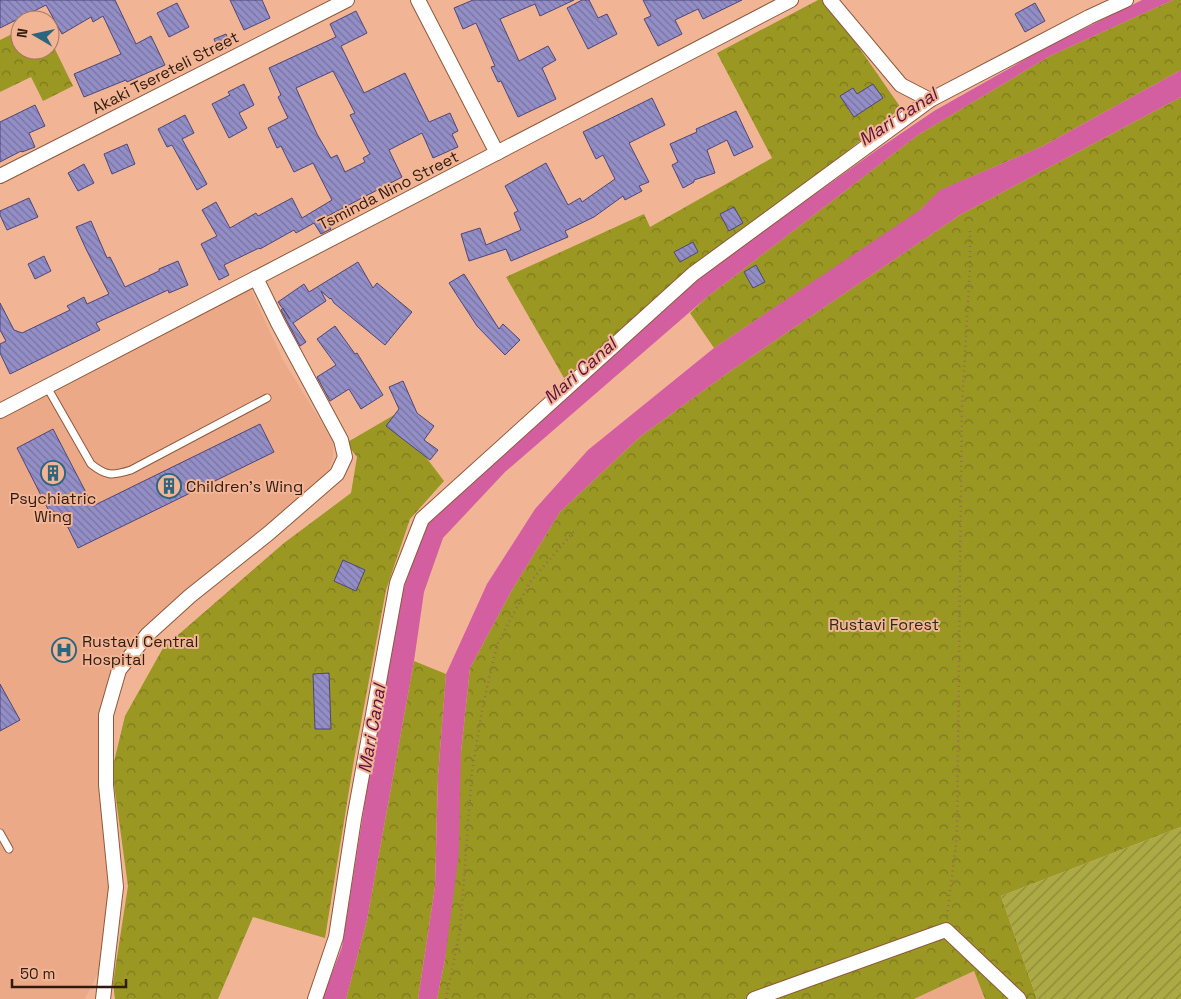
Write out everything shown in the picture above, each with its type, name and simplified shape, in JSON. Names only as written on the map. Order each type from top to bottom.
[{"type":"street","name":"Akaki Tsereteli Street","points":[[0,176],[347,0]]},
{"type":"street","points":[[418,0],[497,153]]},
{"type":"street","name":"Tsminda Nino Street","points":[[0,411],[791,0]]},
{"type":"street","points":[[830,0],[901,85],[930,100]]},
{"type":"street","points":[[315,999],[336,937],[354,818],[397,583],[422,519],[480,464],[693,274],[930,100],[1089,17],[1126,0]]},
{"type":"street","points":[[103,999],[116,887],[106,784],[106,714],[119,670],[147,635],[190,596],[269,534],[337,474],[345,457],[342,440],[278,323],[256,278]]},
{"type":"street","points":[[754,999],[946,930],[1019,999]]},
{"type":"lane","points":[[47,387],[91,464],[102,473],[116,474],[130,470],[267,398]]},
{"type":"lane","points":[[0,833],[9,849]]},
{"type":"path","points":[[946,930],[957,837],[962,406],[970,267],[970,229]]},
{"type":"path","points":[[446,999],[460,931],[472,771],[483,705],[497,646],[530,582],[576,529]]},
{"type":"shaded area","points":[[1142,0],[1173,0],[1050,56],[918,135],[706,298],[505,472],[443,538],[424,592],[414,661],[367,920],[346,999],[322,999],[342,947],[382,695],[403,590],[427,524],[493,458],[608,360],[703,274],[934,111],[1049,46]]},
{"type":"shaded area","points":[[1181,70],[1181,97],[960,215],[729,372],[641,436],[560,512],[512,590],[470,668],[461,752],[459,853],[445,960],[437,999],[418,999],[435,887],[438,776],[446,674],[487,584],[535,509],[588,450],[714,348],[920,210],[940,190],[1043,146]]},
{"type":"shaded area","name":"Rustavi Central Hospital","points":[[250,288],[283,360],[333,441],[333,457],[328,474],[113,669],[99,715],[102,782],[111,887],[100,969],[85,999],[0,999],[0,418]]},
{"type":"shaded area","points":[[1181,827],[1181,999],[1037,999],[1001,896]]},
{"type":"shaded area","points":[[974,971],[985,999],[914,999]]},
{"type":"green space","points":[[818,0],[826,0],[901,108],[564,378],[506,277],[644,214],[650,227],[772,158],[717,53]]},
{"type":"green space","points":[[1173,0],[1181,0],[1181,70],[1043,146],[941,190],[916,214],[714,348],[690,313],[706,298],[918,135],[1050,56]]},
{"type":"green space","points":[[10,35],[10,60],[60,59],[73,86],[43,101],[31,77],[0,92],[0,40]]},
{"type":"green space","name":"Rustavi Forest","points":[[1181,97],[1181,827],[1001,896],[1037,999],[985,999],[974,971],[914,999],[437,999],[445,960],[461,752],[470,668],[512,590],[560,512],[641,436],[729,372],[960,215]]},
{"type":"green space","points":[[394,415],[444,481],[410,519],[386,590],[354,760],[325,938],[253,917],[218,999],[115,999],[113,983],[128,886],[112,770],[125,716],[163,648],[284,543],[351,493],[357,457],[346,443]]},
{"type":"green space","points":[[414,661],[446,674],[438,776],[435,887],[418,999],[346,999],[367,920]]},
{"type":"building","points":[[0,0],[115,0],[136,44],[151,36],[165,65],[127,82],[126,80],[84,97],[74,74],[121,54],[103,16],[93,22],[91,17],[62,34],[60,30],[60,10],[49,10],[46,5],[36,10],[10,10],[10,23],[0,28]]},
{"type":"building","points":[[230,0],[262,0],[270,18],[244,30]]},
{"type":"building","points":[[473,0],[574,0],[540,16],[535,4],[500,19],[519,61],[548,46],[556,60],[542,68],[556,99],[518,117],[501,81],[498,82],[491,67],[495,66],[476,23],[463,29],[454,8]]},
{"type":"building","points":[[582,0],[589,0],[598,18],[607,14],[617,34],[588,49],[567,8]]},
{"type":"building","points":[[643,0],[742,0],[703,19],[698,9],[675,20],[682,34],[658,46],[644,19],[651,16]]},
{"type":"building","points":[[177,3],[189,27],[169,37],[157,13]]},
{"type":"building","points":[[1035,3],[1045,21],[1025,32],[1015,14]]},
{"type":"building","points":[[356,11],[367,33],[341,46],[364,93],[405,73],[429,122],[450,113],[458,131],[452,134],[458,147],[433,158],[422,133],[389,150],[402,177],[324,218],[331,229],[321,234],[314,223],[296,233],[294,230],[260,249],[224,265],[229,275],[219,280],[201,244],[217,236],[202,210],[216,202],[230,228],[256,213],[258,216],[292,198],[302,218],[332,200],[313,163],[294,172],[281,146],[277,148],[268,128],[288,118],[278,97],[281,95],[269,68],[336,37],[330,24]],"holes":[[[333,71],[355,113],[350,115],[370,154],[363,158],[365,162],[345,172],[337,155],[331,158],[317,134],[296,88]]]},
{"type":"building","points":[[226,34],[231,46],[219,51],[214,39]]},
{"type":"building","points":[[244,84],[254,105],[239,113],[247,128],[229,138],[212,104],[230,95],[228,92]]},
{"type":"building","points":[[873,84],[883,98],[854,117],[840,96],[853,88],[857,94]]},
{"type":"building","points":[[652,98],[665,125],[629,143],[649,182],[639,186],[642,191],[625,200],[623,196],[594,217],[565,231],[568,237],[511,261],[506,249],[469,261],[461,234],[480,228],[486,245],[521,230],[514,213],[518,211],[505,186],[546,163],[568,205],[580,198],[582,202],[615,179],[603,155],[596,159],[583,132]]},
{"type":"building","points":[[35,105],[45,126],[29,133],[35,147],[21,151],[0,162],[0,122]]},
{"type":"building","points":[[736,111],[753,147],[734,156],[727,140],[707,150],[715,173],[694,180],[694,182],[683,188],[672,165],[678,162],[670,144],[697,132],[696,129]]},
{"type":"building","points":[[185,115],[194,133],[182,139],[207,184],[197,190],[172,145],[167,147],[158,129]]},
{"type":"building","points":[[127,144],[135,164],[112,174],[104,154]]},
{"type":"building","points":[[84,164],[94,183],[78,191],[68,173]]},
{"type":"building","points":[[29,198],[38,217],[7,230],[0,211]]},
{"type":"building","points":[[734,207],[743,223],[729,231],[720,214]]},
{"type":"building","points":[[91,221],[107,258],[110,257],[125,287],[178,261],[188,285],[169,293],[168,290],[96,323],[100,330],[10,374],[0,353],[0,344],[6,341],[0,330],[0,303],[14,330],[22,333],[70,310],[67,306],[84,297],[87,304],[109,294],[76,227]]},
{"type":"building","points":[[693,242],[698,252],[680,262],[674,252]]},
{"type":"building","points":[[44,256],[51,271],[35,279],[28,264]]},
{"type":"building","points":[[358,262],[373,288],[377,283],[412,312],[385,345],[321,291],[326,301],[293,323],[306,342],[300,346],[281,310],[283,308],[278,302],[304,284],[309,292]]},
{"type":"building","points":[[756,265],[765,282],[753,288],[744,272]]},
{"type":"building","points":[[464,274],[499,329],[503,324],[520,340],[505,355],[477,326],[449,283]]},
{"type":"building","points":[[335,326],[355,354],[357,353],[383,395],[361,409],[349,389],[330,401],[317,377],[336,365],[317,339]]},
{"type":"building","points":[[403,381],[417,413],[434,426],[424,440],[438,450],[430,460],[386,426],[399,409],[389,387]]},
{"type":"building","name":"Children's Wing","points":[[260,424],[274,452],[78,548],[61,513],[52,517],[17,448],[53,429],[93,506]]},
{"type":"building","points":[[343,560],[365,570],[356,591],[334,581]]},
{"type":"building","points":[[329,673],[331,729],[315,729],[313,674]]},
{"type":"building","points":[[0,684],[20,720],[0,731]]},
{"type":"place","name":"Psychiatric Wing","points":[[53,473]]},
{"type":"place","name":"Children's Wing","points":[[169,486]]},
{"type":"place","name":"Rustavi Central Hospital","points":[[64,650]]},
{"type":"water label","name":"Mari Canal","points":[[898,117]]},
{"type":"water label","name":"Mari Canal","points":[[580,371]]},
{"type":"water label","name":"Mari Canal","points":[[372,729]]}]
